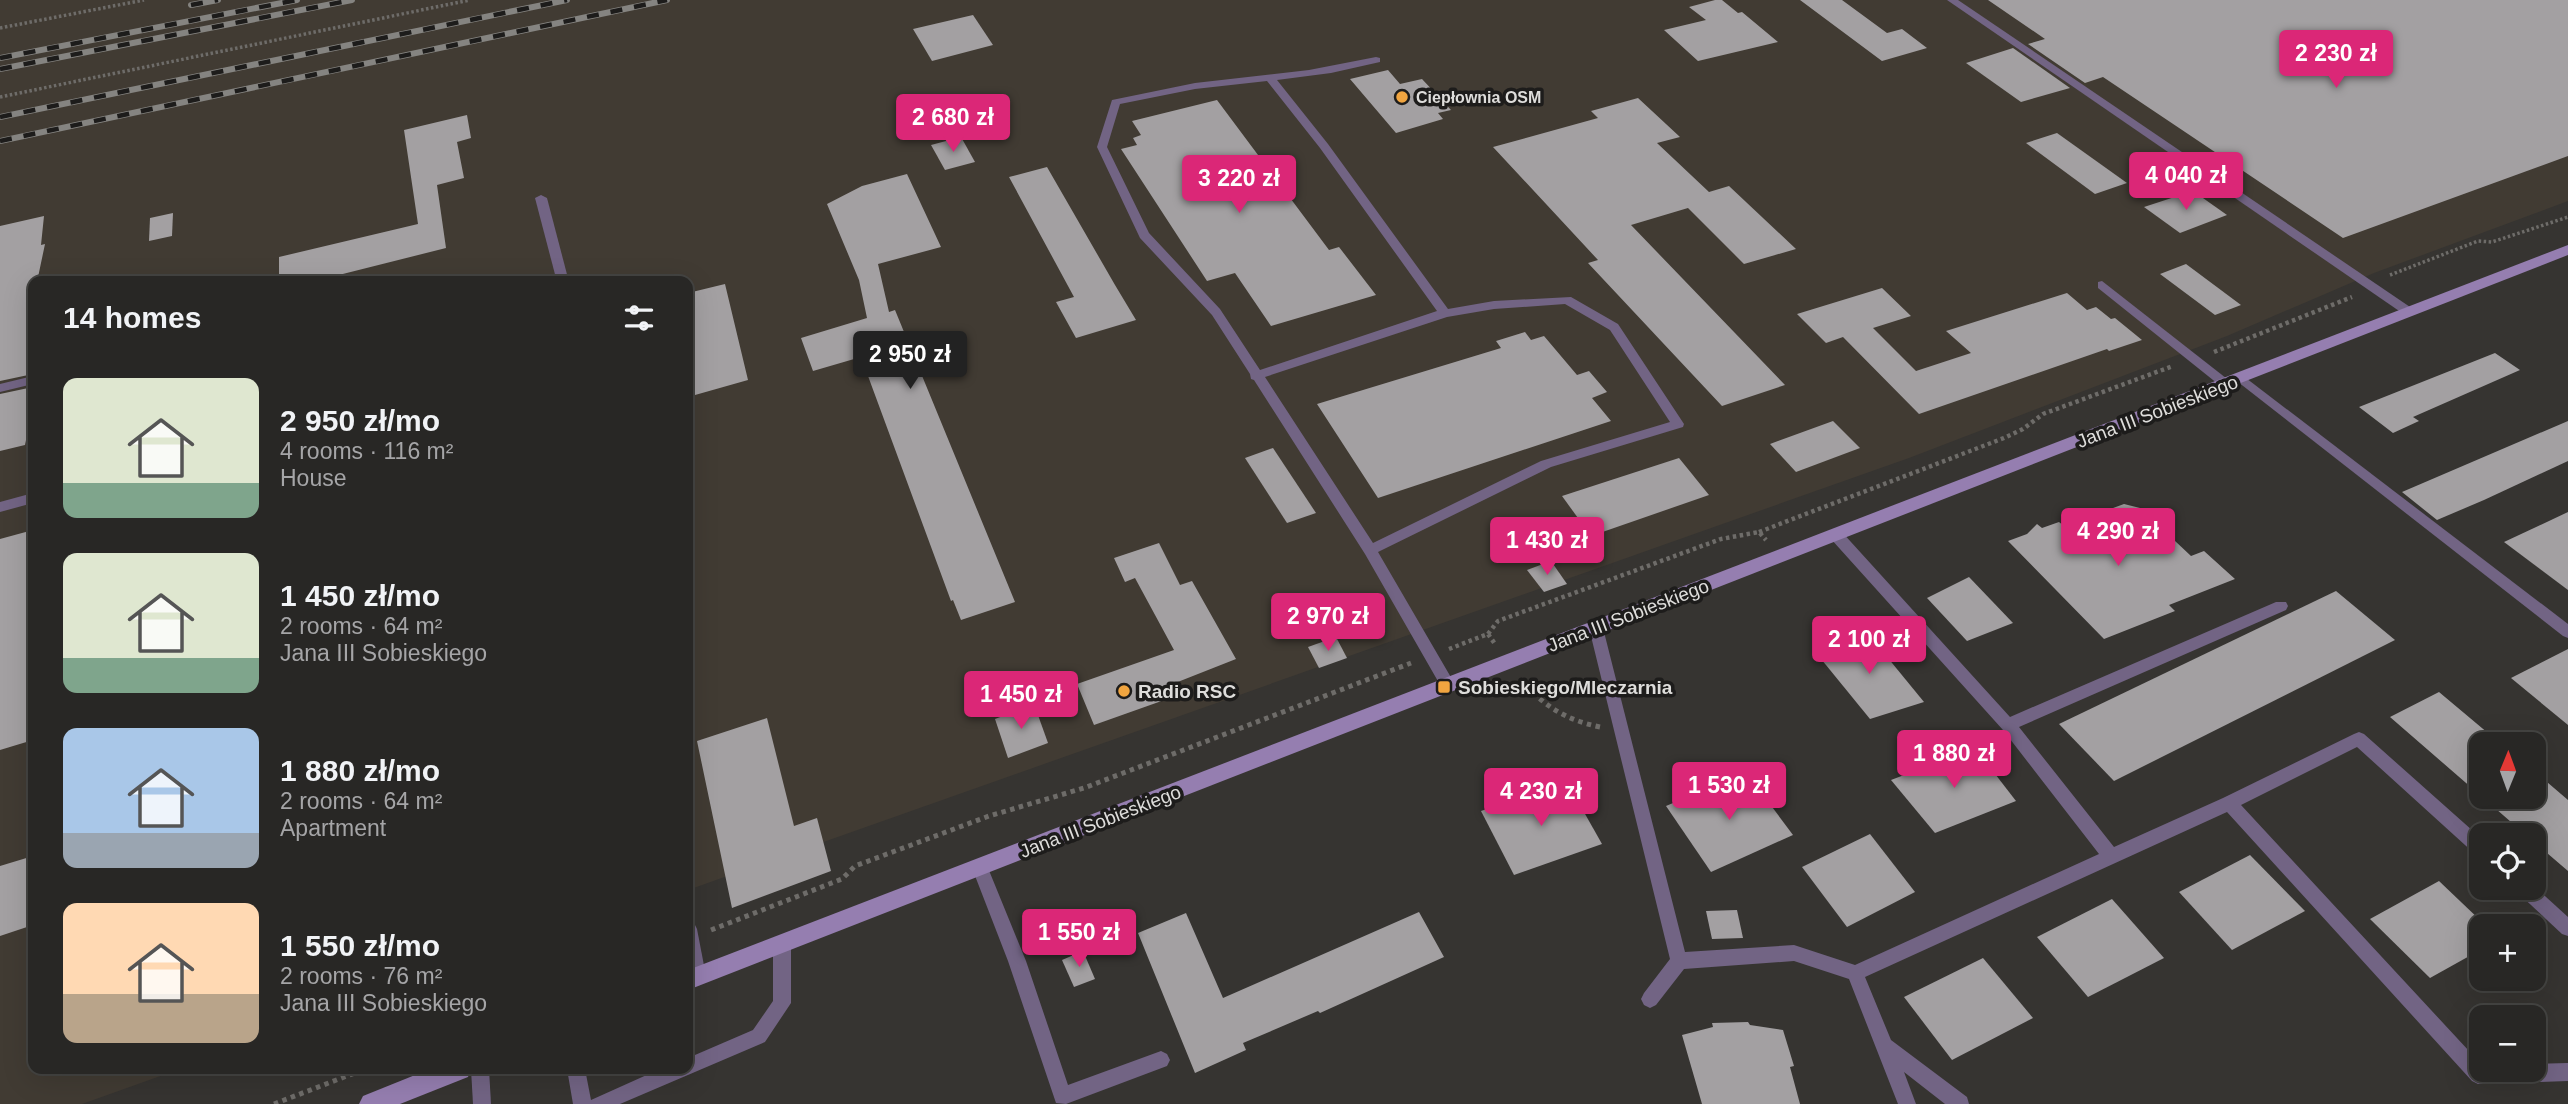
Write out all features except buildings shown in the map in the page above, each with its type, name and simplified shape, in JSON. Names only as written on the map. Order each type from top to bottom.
[{"type":"main road","name":"Jana III Sobieskiego","points":[[693,978],[2235,382],[2568,250]]},
{"type":"main road","points":[[371,1104],[447,1074]]},
{"type":"lane","points":[[1952,0],[2409,312]]},
{"type":"lane","points":[[1376,60],[1350,68],[1271,79],[1196,85],[1116,102],[1102,147],[1144,235],[1216,312],[1370,550],[1448,686]]},
{"type":"lane","points":[[1271,79],[1324,146],[1445,313]]},
{"type":"lane","points":[[541,198],[561,276]]},
{"type":"lane","points":[[2102,285],[2194,359],[2235,382],[2568,632]]},
{"type":"lane","points":[[1255,376],[1445,313],[1494,304],[1567,300],[1614,327],[1678,424],[1546,464],[1370,550]]},
{"type":"lane","points":[[0,388],[28,381]]},
{"type":"lane","points":[[0,507],[28,499]]},
{"type":"lane","points":[[1836,535],[2008,725],[2110,855]]},
{"type":"lane","points":[[2008,725],[2281,606]]},
{"type":"lane","points":[[1596,628],[1679,961]]},
{"type":"lane","points":[[1650,999],[1679,961],[1794,953],[1855,973],[2229,803],[2359,739],[2469,838]]},
{"type":"lane","points":[[2229,803],[2478,1075],[2568,1072]]},
{"type":"lane","points":[[980,868],[1017,961],[1063,1096],[1161,1060]]},
{"type":"lane","points":[[2537,900],[2568,928]]},
{"type":"lane","points":[[693,1065],[759,1036],[782,1003],[782,943]]},
{"type":"lane","points":[[1855,973],[1907,1104]]},
{"type":"lane","points":[[1883,1046],[1960,1104]]},
{"type":"lane","points":[[480,1074],[482,1104]]},
{"type":"lane","points":[[577,1074],[582,1104]]},
{"type":"lane","points":[[598,1104],[670,1074]]},
{"type":"path","points":[[0,28],[144,0]]},
{"type":"path","points":[[0,97],[470,0]]},
{"type":"path","points":[[1759,532],[2004,438],[2023,429],[2043,414],[2342,303],[2385,277],[2456,249],[2478,241],[2492,242],[2506,238],[2568,217]]},
{"type":"path","points":[[274,1104],[352,1074]]},
{"type":"shaded area","points":[[0,0],[2568,0],[2568,201],[2374,273],[2227,336],[1909,458],[693,888],[693,276],[28,276],[28,1074],[166,1074],[82,1104],[0,1104]]},
{"type":"railway","points":[[191,5],[218,0]]},
{"type":"railway","points":[[0,58],[297,0]]},
{"type":"railway","points":[[0,69],[352,0]]},
{"type":"railway","points":[[0,117],[567,0]]},
{"type":"railway","points":[[0,141],[667,0]]},
{"type":"place","name":"Ciepłownia OSM","points":[[1402,97]]},
{"type":"place","name":"Sobieskiego/Mleczarnia","points":[[1444,687]]},
{"type":"place","name":"Radio RSC","points":[[1124,691]]}]
